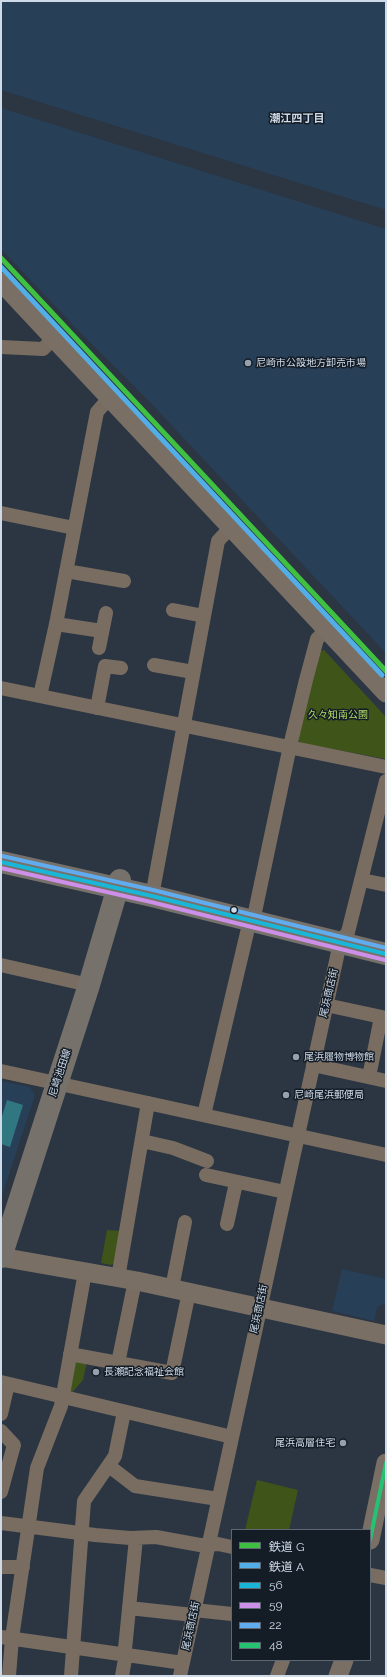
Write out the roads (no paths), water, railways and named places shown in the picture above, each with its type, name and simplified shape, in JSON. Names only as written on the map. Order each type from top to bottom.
[{"type":"main road","points":[[1,853],[119,884],[252,916],[344,937],[386,942]]},
{"type":"main road","points":[[1,862],[119,884]]},
{"type":"main road","name":"尼崎池田線","points":[[1,1257],[89,985],[119,884]]},
{"type":"main road","points":[[344,937],[386,954]]},
{"type":"street","points":[[1,282],[386,693]]},
{"type":"street","points":[[1,346],[43,348],[54,338]]},
{"type":"street","points":[[40,696],[56,624],[97,412],[110,397]]},
{"type":"street","points":[[1,513],[74,528]]},
{"type":"street","points":[[153,892],[218,541],[231,526]]},
{"type":"street","points":[[66,571],[124,581]]},
{"type":"street","points":[[173,610],[204,616]]},
{"type":"street","points":[[99,648],[106,613]]},
{"type":"street","points":[[56,624],[102,631]]},
{"type":"street","points":[[204,1115],[252,916],[290,746],[317,639],[327,629]]},
{"type":"street","points":[[154,665],[193,672]]},
{"type":"street","points":[[97,708],[105,666],[121,668]]},
{"type":"street","points":[[1,688],[184,726],[290,746],[386,767]]},
{"type":"street","name":"尾浜商店街","points":[[181,1670],[326,1005],[344,937],[362,880],[386,780]]},
{"type":"street","points":[[362,880],[386,885]]},
{"type":"street","points":[[1,965],[89,985]]},
{"type":"street","points":[[326,1005],[383,1018],[369,1077]]},
{"type":"street","points":[[313,1065],[386,1081]]},
{"type":"street","points":[[1,1071],[386,1155]]},
{"type":"street","points":[[118,1363],[126,1279],[142,1141],[148,1103]]},
{"type":"street","points":[[142,1141],[173,1148],[207,1160]]},
{"type":"street","points":[[206,1175],[236,1183],[285,1192]]},
{"type":"street","points":[[227,1224],[236,1183]]},
{"type":"street","points":[[70,1354],[172,1373],[185,1222]]},
{"type":"street","points":[[1,1257],[126,1279],[386,1335]]},
{"type":"street","points":[[10,1676],[7,1638],[23,1567],[37,1468],[61,1406],[85,1272]]},
{"type":"street","points":[[1,1414],[5,1383],[232,1438]]},
{"type":"street","points":[[71,1676],[83,1534],[82,1527],[84,1501],[115,1456],[124,1412]]},
{"type":"street","points":[[1,1431],[14,1445],[1,1492]]},
{"type":"street","points":[[371,1535],[386,1463]]},
{"type":"street","points":[[109,1466],[135,1486],[218,1499]]},
{"type":"street","points":[[1,1523],[83,1534],[136,1538],[156,1537],[200,1545],[218,1544],[231,1547]]},
{"type":"street","points":[[122,1676],[136,1538]]},
{"type":"street","points":[[1,1567],[23,1567]]},
{"type":"street","points":[[371,1575],[386,1578]]},
{"type":"street","points":[[129,1608],[193,1613],[231,1614]]},
{"type":"street","points":[[7,1638],[125,1655],[181,1670]]},
{"type":"street","points":[[277,1676],[283,1661]]},
{"type":"street","points":[[338,1676],[344,1661]]},
{"type":"rail line","name":"G","points":[[1,258],[386,671]]},
{"type":"rail line","name":"A","points":[[1,267],[382,675]]},
{"type":"place","name":"尼崎市公設地方卸売市場","points":[[248,363]]},
{"type":"place","name":"尾浜履物博物館","points":[[296,1057]]},
{"type":"place","name":"尼崎尾浜郵便局","points":[[286,1095]]},
{"type":"place","name":"長瀬記念福祉会館","points":[[96,1372]]},
{"type":"place","name":"尾浜高層住宅","points":[[343,1443]]},
{"type":"district","name":"潮江四丁目","points":[[297,119]]},
{"type":"park label","name":"久々知南公園","points":[[338,715]]}]
